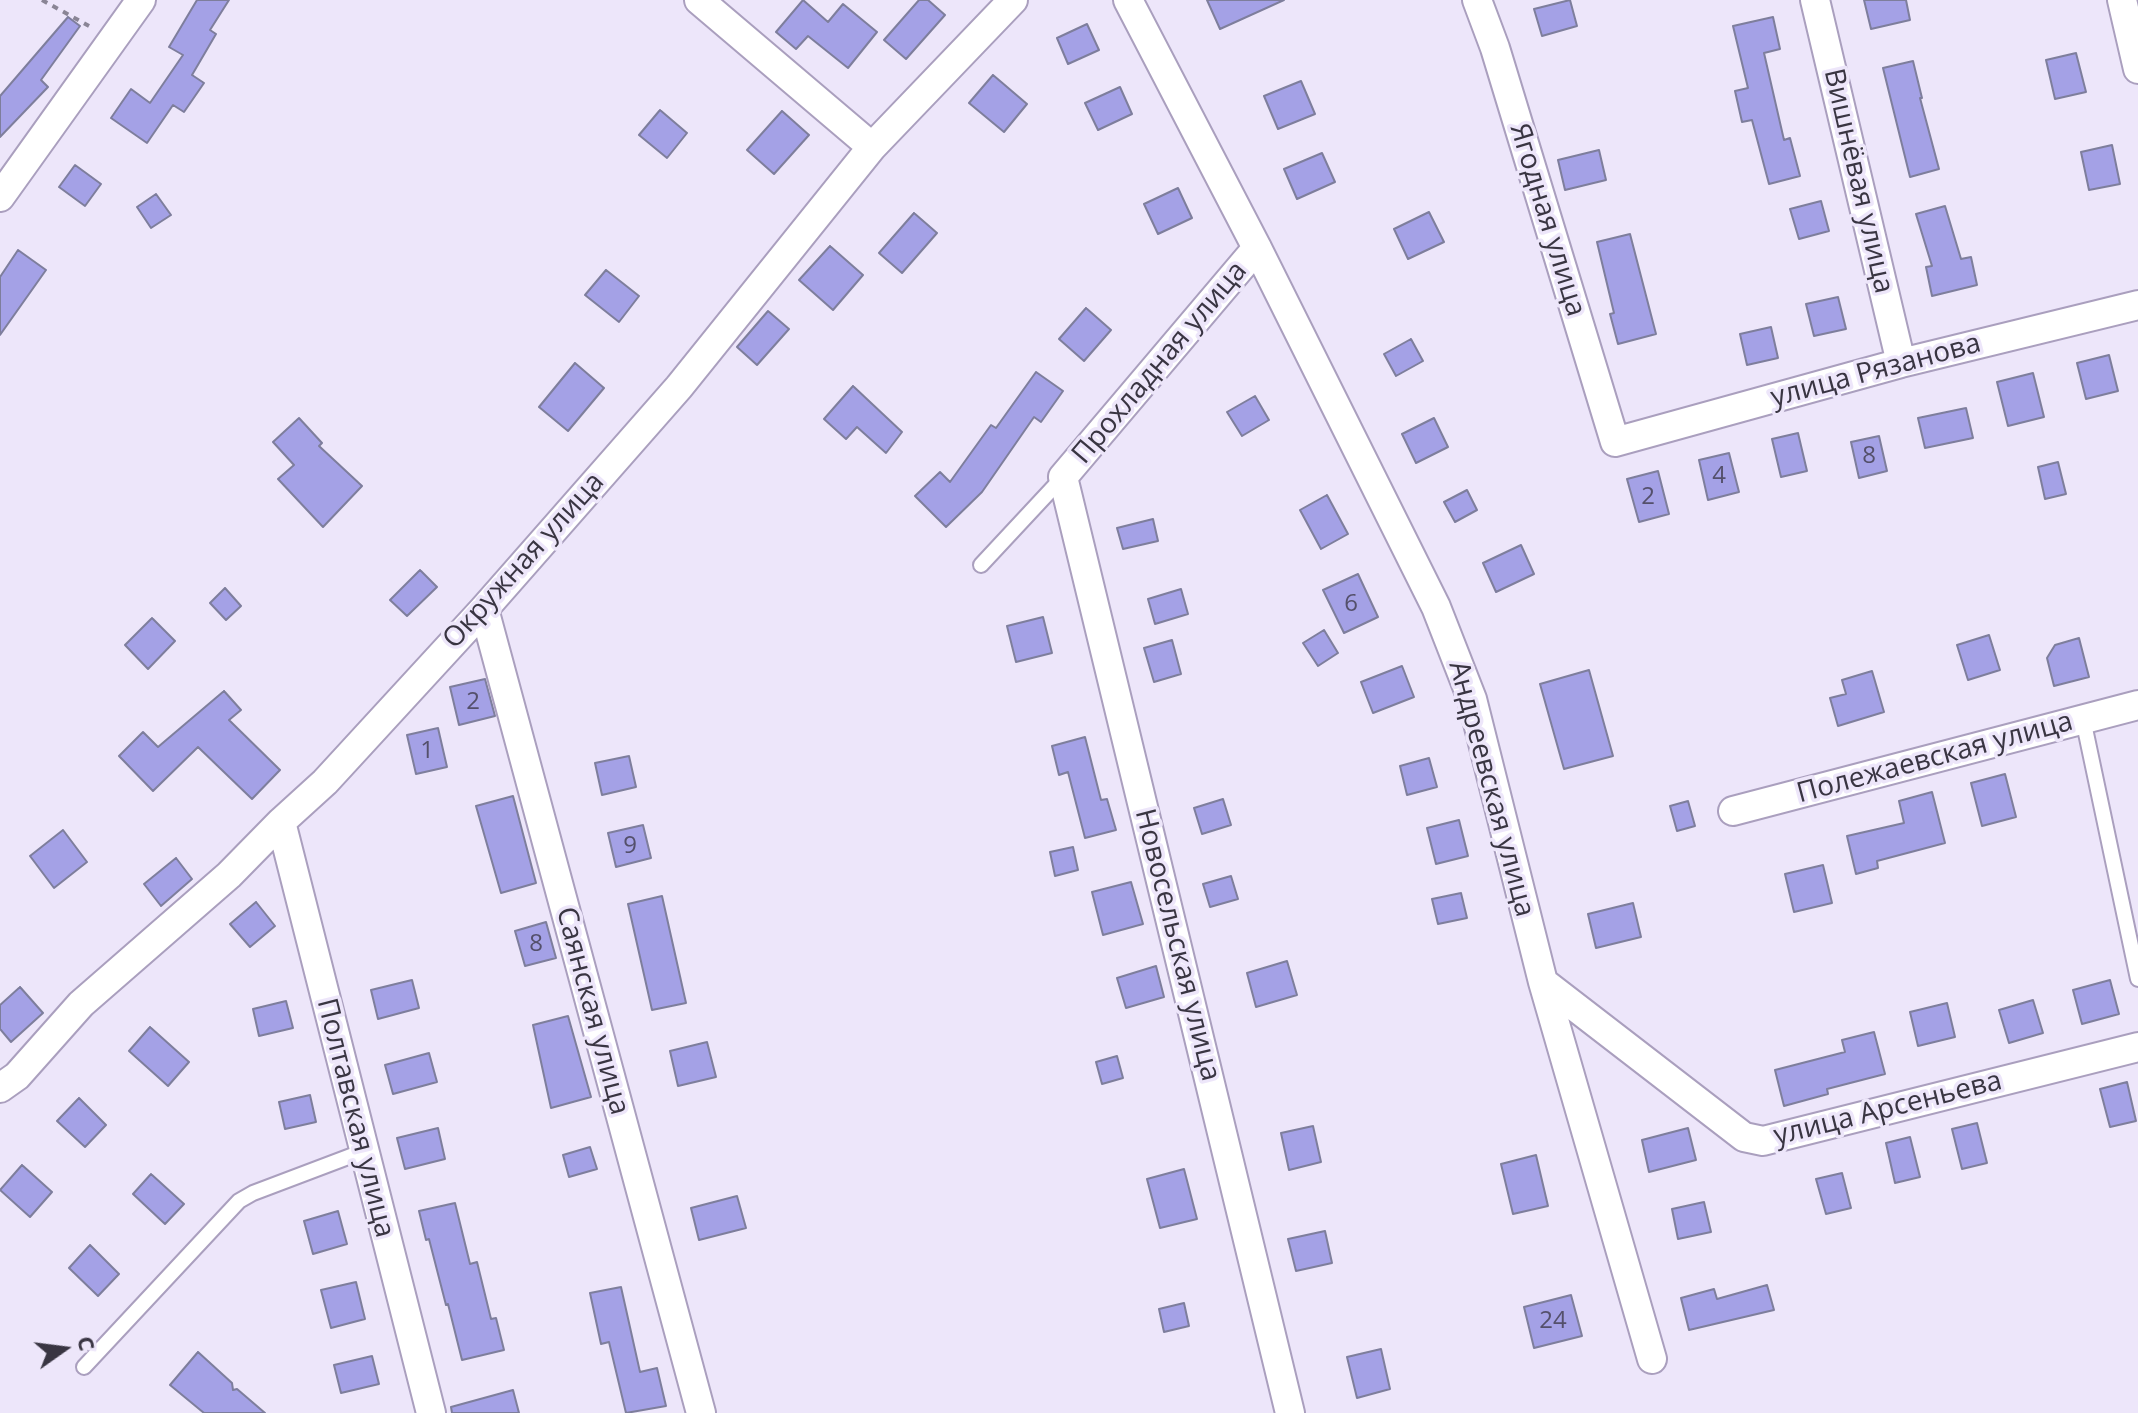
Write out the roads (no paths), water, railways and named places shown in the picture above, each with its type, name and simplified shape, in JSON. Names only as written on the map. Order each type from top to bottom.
[{"type":"street","points":[[0,197],[141,0]]},
{"type":"street","points":[[699,0],[872,147]]},
{"type":"street","name":"Окружная улица","points":[[0,1088],[17,1076],[81,1004],[229,875],[325,782],[484,609],[701,361],[872,147],[1013,0]]},
{"type":"street","name":"Андреевская улица","points":[[1128,0],[1257,248],[1436,607],[1472,699],[1543,982],[1652,1359]]},
{"type":"street","name":"Ягодная улица","points":[[1477,0],[1495,48],[1615,442]]},
{"type":"street","name":"Вишнёвая улица","points":[[1815,0],[1901,363]]},
{"type":"street","points":[[2122,0],[2138,69]]},
{"type":"street","name":"Прохладная улица","points":[[1063,477],[1257,248]]},
{"type":"street","name":"улица Рязанова","points":[[1615,442],[1901,363],[2138,305]]},
{"type":"street","name":"Новосельская улица","points":[[1063,477],[1290,1413]]},
{"type":"street","name":"Саянская улица","points":[[484,609],[701,1413]]},
{"type":"street","name":"Полежаевская улица","points":[[1733,811],[2138,705]]},
{"type":"street","name":"Полтавская улица","points":[[281,822],[431,1413]]},
{"type":"street","name":"улица Арсеньева","points":[[1543,982],[1744,1137],[1763,1141],[2138,1047]]},
{"type":"lane","points":[[981,565],[1063,477]]},
{"type":"lane","points":[[2083,719],[2138,979]]},
{"type":"lane","points":[[84,1367],[239,1201],[364,1151]]}]
